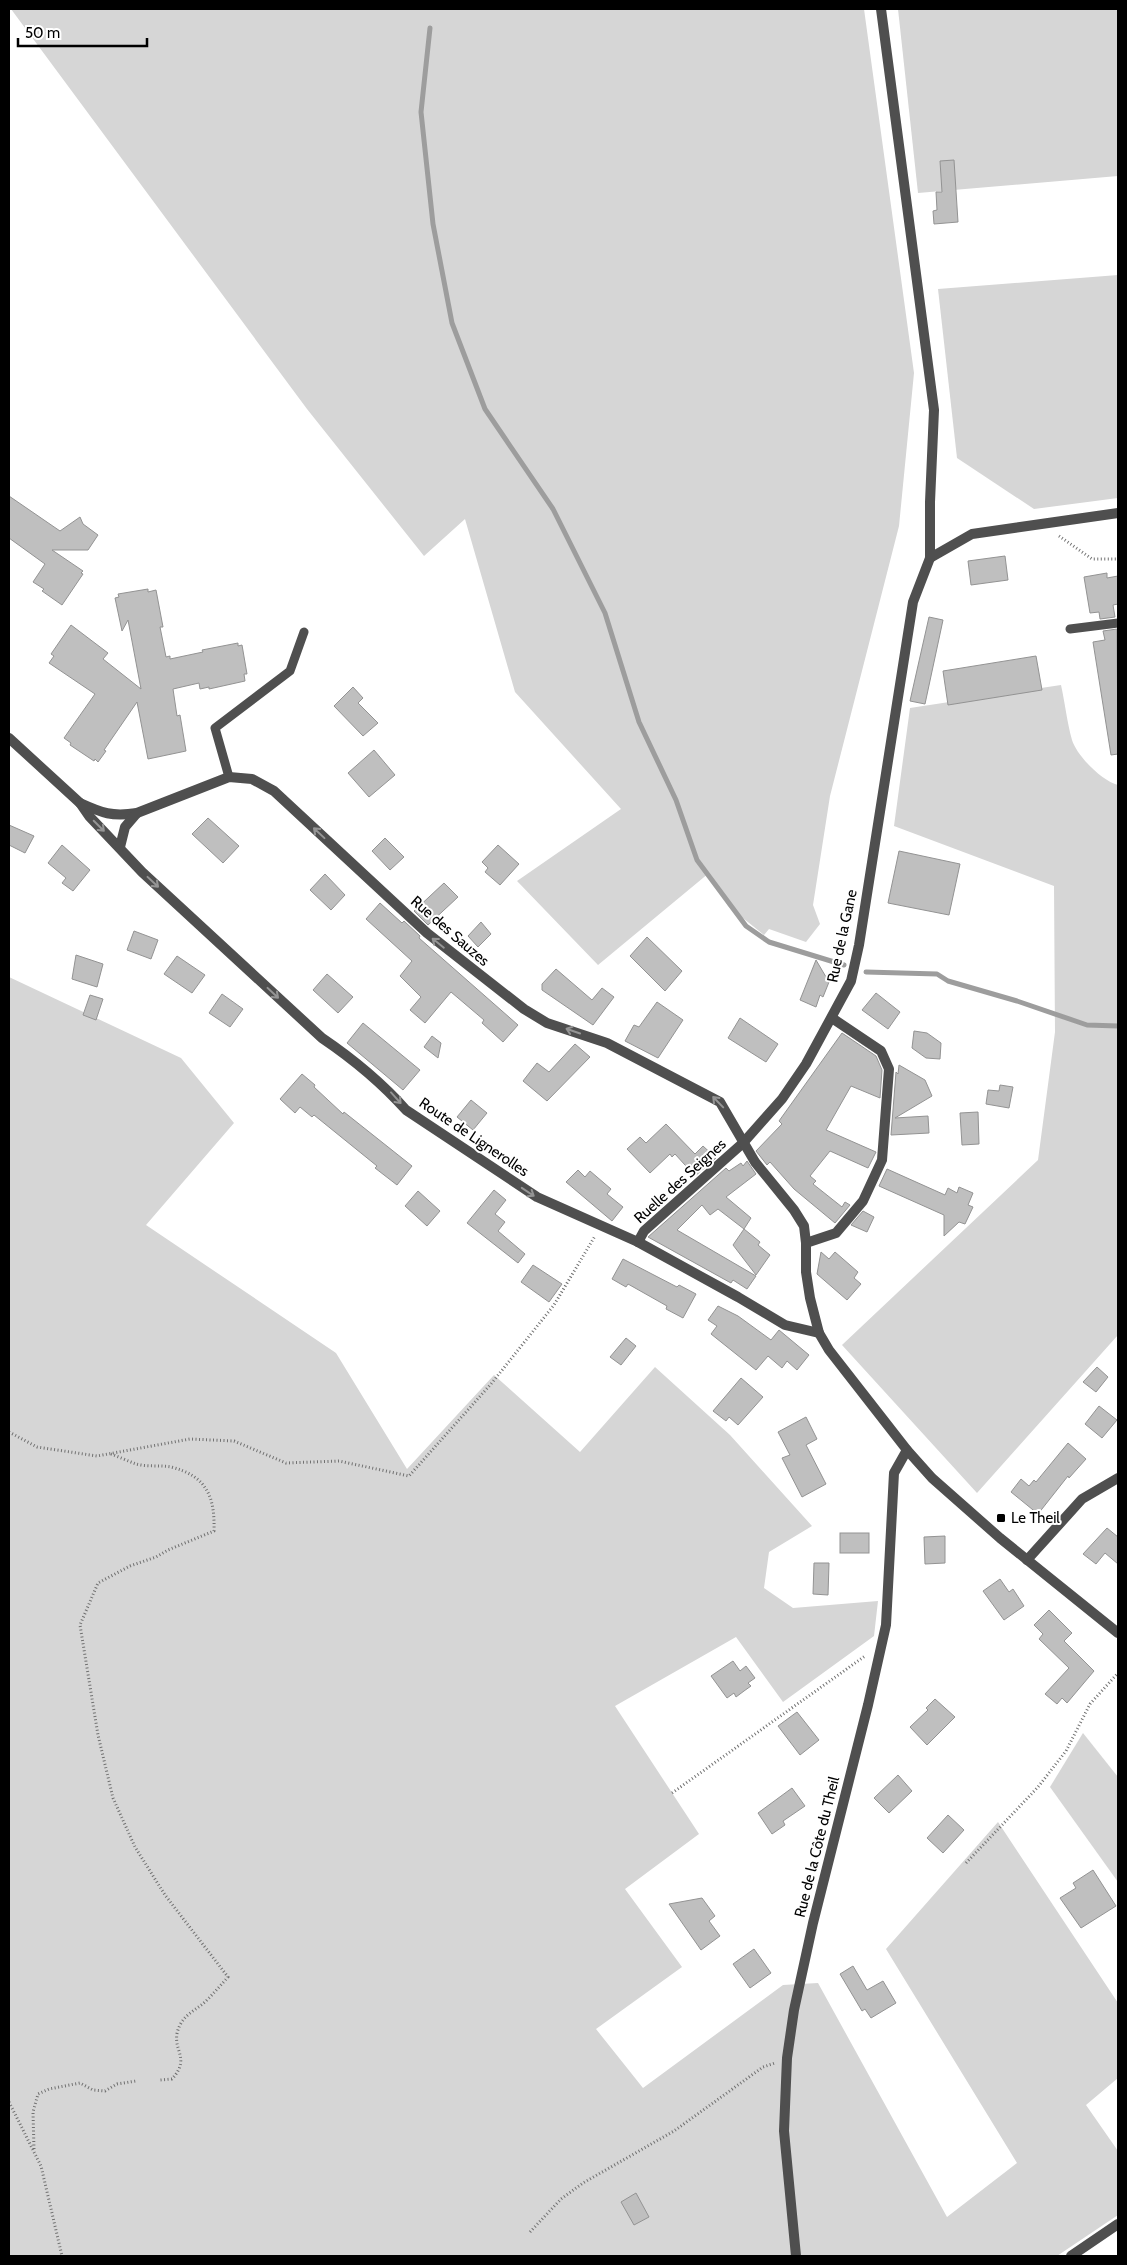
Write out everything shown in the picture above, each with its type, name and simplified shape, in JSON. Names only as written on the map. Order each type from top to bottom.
[{"type":"street","points":[[881,9],[934,410],[930,502],[930,558],[972,534],[1118,513]]},
{"type":"street","name":"Rue de la Gane","points":[[743,1144],[782,1099],[806,1064],[851,981],[913,602],[930,558]]},
{"type":"street","points":[[9,738],[80,802],[107,814],[121,816],[137,813],[229,776]]},
{"type":"street","name":"Rue des Sauzes","points":[[229,776],[252,779],[274,791],[426,933],[524,1009],[547,1023],[607,1043],[712,1096],[720,1102],[743,1144]]},
{"type":"street","name":"Route de Lignerolles","points":[[80,802],[89,816],[142,872],[322,1038],[349,1056],[390,1092],[406,1110],[537,1197],[638,1242],[785,1325],[819,1333]]},
{"type":"street","points":[[120,847],[125,826],[137,813]]},
{"type":"street","points":[[806,1243],[836,1233],[863,1201],[882,1160],[889,1069],[880,1051],[832,1018]]},
{"type":"street","points":[[743,1144],[804,1226],[806,1272],[819,1333],[829,1350],[907,1450],[932,1478],[1027,1560],[1118,1633]]},
{"type":"street","name":"Ruelle des Seignes","points":[[638,1242],[644,1231],[743,1144]]},
{"type":"street","name":"Rue de la Côte du Theil","points":[[796,2256],[784,2131],[787,2058],[794,2010],[813,1923],[886,1625],[894,1472],[907,1450]]},
{"type":"street","points":[[1027,1560],[1082,1499],[1118,1478]]},
{"type":"street","points":[[1071,2256],[1118,2224]]},
{"type":"lane","points":[[1070,629],[1118,622]]},
{"type":"lane","points":[[229,776],[215,728],[290,671],[304,632]]},
{"type":"path","points":[[1059,536],[1092,559],[1118,559]]},
{"type":"path","points":[[9,1432],[37,1447],[97,1456],[190,1439],[234,1441],[286,1463],[339,1461],[409,1476],[491,1384],[554,1305],[600,1226]]},
{"type":"path","points":[[111,1454],[137,1464],[171,1467],[195,1476],[209,1492],[214,1516],[214,1531],[168,1550],[156,1558],[130,1566],[98,1583],[80,1625],[98,1734],[113,1798],[136,1847],[166,1895],[228,1977],[204,2003],[195,2007],[180,2024],[177,2039],[182,2061],[180,2070],[172,2079],[160,2080]]},
{"type":"path","points":[[672,1793],[863,1657],[880,1653]]},
{"type":"path","points":[[966,1863],[1038,1787],[1066,1751],[1090,1704],[1118,1673]]},
{"type":"path","points":[[530,2232],[561,2199],[582,2183],[674,2131],[763,2067],[787,2058]]},
{"type":"path","points":[[34,2151],[33,2112],[38,2094],[49,2089],[80,2083],[93,2090],[105,2091],[117,2084],[136,2081]]},
{"type":"path","points":[[9,2102],[41,2166],[62,2256]]},
{"type":"shaded area","points":[[11,9],[864,9],[914,373],[899,526],[830,796],[813,905],[820,924],[806,942],[769,929],[764,935],[728,906],[709,873],[598,965],[517,881],[621,809],[515,692],[465,519],[424,556],[307,409]]},
{"type":"shaded area","points":[[898,9],[1118,9],[1118,176],[918,193]]},
{"type":"shaded area","points":[[1118,275],[1118,498],[1034,509],[957,458],[938,289]]},
{"type":"shaded area","points":[[1061,685],[1070,733],[1075,746],[1091,767],[1105,779],[1118,785],[1118,1335],[977,1493],[842,1345],[1038,1160],[1055,1032],[1054,886],[894,826],[910,708]]},
{"type":"shaded area","points":[[9,977],[181,1058],[234,1123],[146,1225],[336,1353],[407,1469],[494,1375],[580,1452],[655,1367],[730,1435],[812,1526],[769,1552],[764,1588],[793,1608],[878,1601],[874,1636],[783,1702],[736,1637],[615,1706],[699,1834],[625,1889],[682,1967],[596,2029],[643,2088],[783,1985],[818,1983],[947,2217],[1017,2163],[886,1949],[998,1822],[1118,2003],[1118,2078],[1086,2105],[1118,2151],[1118,2215],[1057,2256],[9,2256]]},
{"type":"shaded area","points":[[1083,1733],[1118,1777],[1118,1882],[1050,1787]]},
{"type":"building","points":[[954,160],[958,222],[934,224],[933,211],[937,210],[936,192],[942,192],[940,161]]},
{"type":"building","points":[[9,496],[60,531],[80,517],[83,524],[98,535],[88,550],[52,550],[83,571],[81,573],[83,574],[62,605],[33,582],[45,564],[9,538]]},
{"type":"building","points":[[1005,556],[1008,580],[971,585],[968,561]]},
{"type":"building","points":[[1107,573],[1107,578],[1118,576],[1118,604],[1113,605],[1115,617],[1100,619],[1099,612],[1090,613],[1084,577]]},
{"type":"building","points":[[148,589],[148,592],[156,590],[163,627],[160,627],[166,657],[170,656],[170,659],[238,643],[238,646],[242,645],[247,674],[244,674],[245,681],[209,689],[209,687],[200,689],[199,683],[173,689],[177,716],[180,715],[186,751],[148,759],[137,702],[104,750],[106,751],[98,762],[95,759],[94,761],[70,745],[71,743],[64,738],[95,694],[49,663],[54,656],[51,654],[71,625],[108,653],[103,659],[141,689],[128,620],[122,631],[115,598],[119,597],[118,594]]},
{"type":"building","points":[[929,617],[943,620],[925,704],[910,701]]},
{"type":"building","points":[[1117,629],[1118,754],[1111,755],[1093,642],[1105,640],[1103,631]]},
{"type":"building","points":[[1036,656],[1042,690],[948,705],[943,671]]},
{"type":"building","points":[[353,687],[363,698],[358,703],[378,723],[363,736],[334,706]]},
{"type":"building","points":[[374,750],[395,775],[369,797],[348,773]]},
{"type":"building","points":[[208,818],[239,846],[223,863],[192,834]]},
{"type":"building","points":[[9,825],[34,836],[25,853],[9,845]]},
{"type":"building","points":[[385,838],[404,857],[390,870],[372,851]]},
{"type":"building","points":[[62,845],[90,870],[73,891],[62,883],[66,878],[48,863]]},
{"type":"building","points":[[498,845],[519,864],[500,885],[485,872],[488,868],[482,862]]},
{"type":"building","points":[[899,851],[960,864],[949,915],[888,903]]},
{"type":"building","points":[[325,874],[345,895],[331,910],[310,890]]},
{"type":"building","points":[[444,883],[458,897],[428,925],[414,911]]},
{"type":"building","points":[[380,903],[402,923],[404,921],[420,936],[419,938],[518,1025],[503,1042],[482,1023],[484,1020],[451,992],[425,1023],[410,1010],[421,997],[400,976],[412,961],[366,919]]},
{"type":"building","points":[[481,922],[491,934],[478,947],[468,936]]},
{"type":"building","points":[[134,931],[158,940],[151,959],[127,950]]},
{"type":"building","points":[[647,937],[682,971],[665,991],[630,956]]},
{"type":"building","points":[[76,955],[103,964],[97,987],[72,979]]},
{"type":"building","points":[[177,956],[205,975],[192,993],[164,974]]},
{"type":"building","points":[[816,960],[829,982],[823,997],[820,995],[816,1007],[800,1000]]},
{"type":"building","points":[[556,969],[592,1000],[602,988],[614,997],[593,1025],[542,990],[542,984]]},
{"type":"building","points":[[327,974],[353,997],[338,1013],[313,990]]},
{"type":"building","points":[[876,993],[900,1012],[888,1029],[862,1010]]},
{"type":"building","points":[[222,994],[243,1009],[230,1027],[209,1013]]},
{"type":"building","points":[[90,995],[103,999],[96,1020],[83,1015]]},
{"type":"building","points":[[657,1002],[683,1020],[658,1058],[625,1041],[634,1025],[639,1027]]},
{"type":"building","points":[[740,1018],[778,1044],[766,1062],[728,1038]]},
{"type":"building","points":[[363,1023],[420,1070],[403,1090],[347,1043]]},
{"type":"building","points":[[914,1031],[927,1033],[941,1043],[940,1059],[926,1058],[912,1048]]},
{"type":"building","points":[[842,1033],[876,1056],[882,1070],[880,1098],[851,1086],[826,1130],[876,1152],[868,1168],[830,1151],[810,1176],[816,1181],[813,1184],[842,1207],[845,1202],[850,1205],[835,1223],[794,1189],[770,1162],[767,1165],[756,1151],[782,1124],[779,1121]]},
{"type":"building","points":[[432,1036],[441,1043],[438,1058],[424,1047]]},
{"type":"building","points":[[575,1044],[590,1057],[547,1101],[523,1081],[537,1063],[549,1072]]},
{"type":"building","points":[[899,1065],[925,1080],[932,1096],[895,1118],[928,1116],[929,1133],[891,1135],[896,1072],[898,1074]]},
{"type":"building","points":[[302,1074],[343,1114],[344,1112],[412,1166],[397,1185],[375,1168],[377,1166],[314,1115],[312,1117],[300,1107],[295,1113],[280,1099]]},
{"type":"building","points":[[1000,1085],[1013,1087],[1009,1108],[986,1104],[988,1090],[999,1091]]},
{"type":"building","points":[[471,1100],[487,1113],[473,1130],[457,1117]]},
{"type":"building","points":[[978,1112],[979,1144],[962,1145],[960,1113]]},
{"type":"building","points":[[666,1124],[695,1154],[703,1146],[716,1158],[695,1176],[675,1154],[672,1157],[670,1154],[650,1173],[627,1149],[640,1137],[646,1143]]},
{"type":"building","points":[[747,1161],[756,1174],[726,1197],[751,1218],[744,1229],[718,1209],[710,1215],[702,1205],[677,1230],[756,1276],[747,1289],[733,1280],[731,1283],[648,1237],[726,1168],[729,1171],[741,1163],[743,1166]]},
{"type":"building","points":[[887,1169],[945,1195],[948,1188],[957,1193],[959,1187],[973,1193],[968,1205],[973,1207],[965,1224],[959,1222],[944,1236],[944,1215],[879,1186]]},
{"type":"building","points":[[578,1170],[585,1177],[590,1171],[611,1189],[607,1194],[623,1207],[612,1221],[566,1182]]},
{"type":"building","points":[[494,1190],[506,1200],[495,1214],[505,1222],[498,1231],[525,1254],[518,1263],[467,1223]]},
{"type":"building","points":[[418,1191],[440,1211],[427,1226],[405,1206]]},
{"type":"building","points":[[863,1211],[874,1217],[867,1232],[851,1225]]},
{"type":"building","points":[[744,1229],[760,1242],[758,1245],[770,1255],[756,1275],[733,1245]]},
{"type":"building","points":[[821,1252],[829,1259],[835,1252],[858,1272],[854,1278],[861,1284],[847,1300],[817,1274]]},
{"type":"building","points":[[623,1259],[677,1287],[679,1285],[696,1294],[683,1318],[666,1309],[667,1306],[628,1284],[626,1287],[612,1279]]},
{"type":"building","points":[[533,1265],[562,1284],[549,1302],[521,1282]]},
{"type":"building","points":[[718,1306],[738,1316],[771,1340],[779,1330],[809,1355],[797,1370],[787,1361],[782,1368],[768,1356],[756,1370],[711,1334],[717,1326],[708,1320]]},
{"type":"building","points":[[626,1338],[636,1346],[621,1365],[610,1357]]},
{"type":"building","points":[[1097,1367],[1108,1377],[1096,1392],[1083,1382]]},
{"type":"building","points":[[741,1378],[763,1397],[738,1425],[729,1417],[726,1421],[713,1411]]},
{"type":"building","points":[[1099,1406],[1117,1420],[1102,1438],[1085,1424]]},
{"type":"building","points":[[806,1417],[817,1439],[806,1445],[826,1484],[802,1497],[782,1458],[790,1455],[778,1432]]},
{"type":"building","points":[[1068,1443],[1086,1459],[1069,1478],[1068,1476],[1038,1514],[1011,1492],[1021,1479],[1029,1486],[1034,1480],[1036,1482]]},
{"type":"building","points":[[1107,1528],[1118,1537],[1118,1564],[1105,1553],[1096,1564],[1083,1554]]},
{"type":"building","points":[[840,1533],[869,1533],[869,1553],[840,1553]]},
{"type":"building","points":[[945,1536],[945,1563],[925,1564],[924,1537]]},
{"type":"building","points":[[814,1563],[829,1563],[828,1595],[813,1594]]},
{"type":"building","points":[[1000,1579],[1009,1592],[1013,1589],[1024,1606],[1004,1620],[983,1591]]},
{"type":"building","points":[[1049,1610],[1072,1633],[1064,1641],[1094,1671],[1067,1703],[1062,1698],[1057,1704],[1045,1694],[1069,1668],[1039,1639],[1043,1634],[1034,1625]]},
{"type":"building","points":[[733,1661],[740,1671],[746,1666],[755,1678],[748,1683],[751,1686],[736,1697],[734,1693],[727,1698],[711,1676]]},
{"type":"building","points":[[935,1699],[955,1717],[927,1745],[910,1727],[928,1710],[926,1708]]},
{"type":"building","points":[[797,1712],[819,1740],[800,1755],[778,1726]]},
{"type":"building","points":[[898,1775],[912,1791],[889,1813],[874,1798]]},
{"type":"building","points":[[792,1788],[805,1806],[783,1821],[785,1825],[772,1834],[758,1813]]},
{"type":"building","points":[[948,1815],[964,1830],[943,1853],[927,1838]]},
{"type":"building","points":[[1093,1870],[1116,1906],[1081,1928],[1060,1898],[1076,1888],[1073,1883]]},
{"type":"building","points":[[702,1898],[715,1916],[709,1921],[720,1936],[701,1950],[669,1904]]},
{"type":"building","points":[[754,1949],[771,1973],[750,1988],[733,1964]]},
{"type":"building","points":[[853,1966],[867,1990],[883,1981],[896,2003],[871,2018],[865,2009],[862,2011],[840,1974]]},
{"type":"building","points":[[636,2193],[649,2217],[634,2225],[621,2202]]},
{"type":"waterway","points":[[430,28],[421,112],[433,224],[452,323],[485,409],[553,509],[605,613],[639,722],[676,800],[697,860],[746,926],[769,942],[844,965]]},
{"type":"waterway","points":[[866,972],[937,974],[948,981],[1017,1001],[1087,1025],[1118,1026]]},
{"type":"place","name":"Le Theil","points":[[1001,1518]]}]
